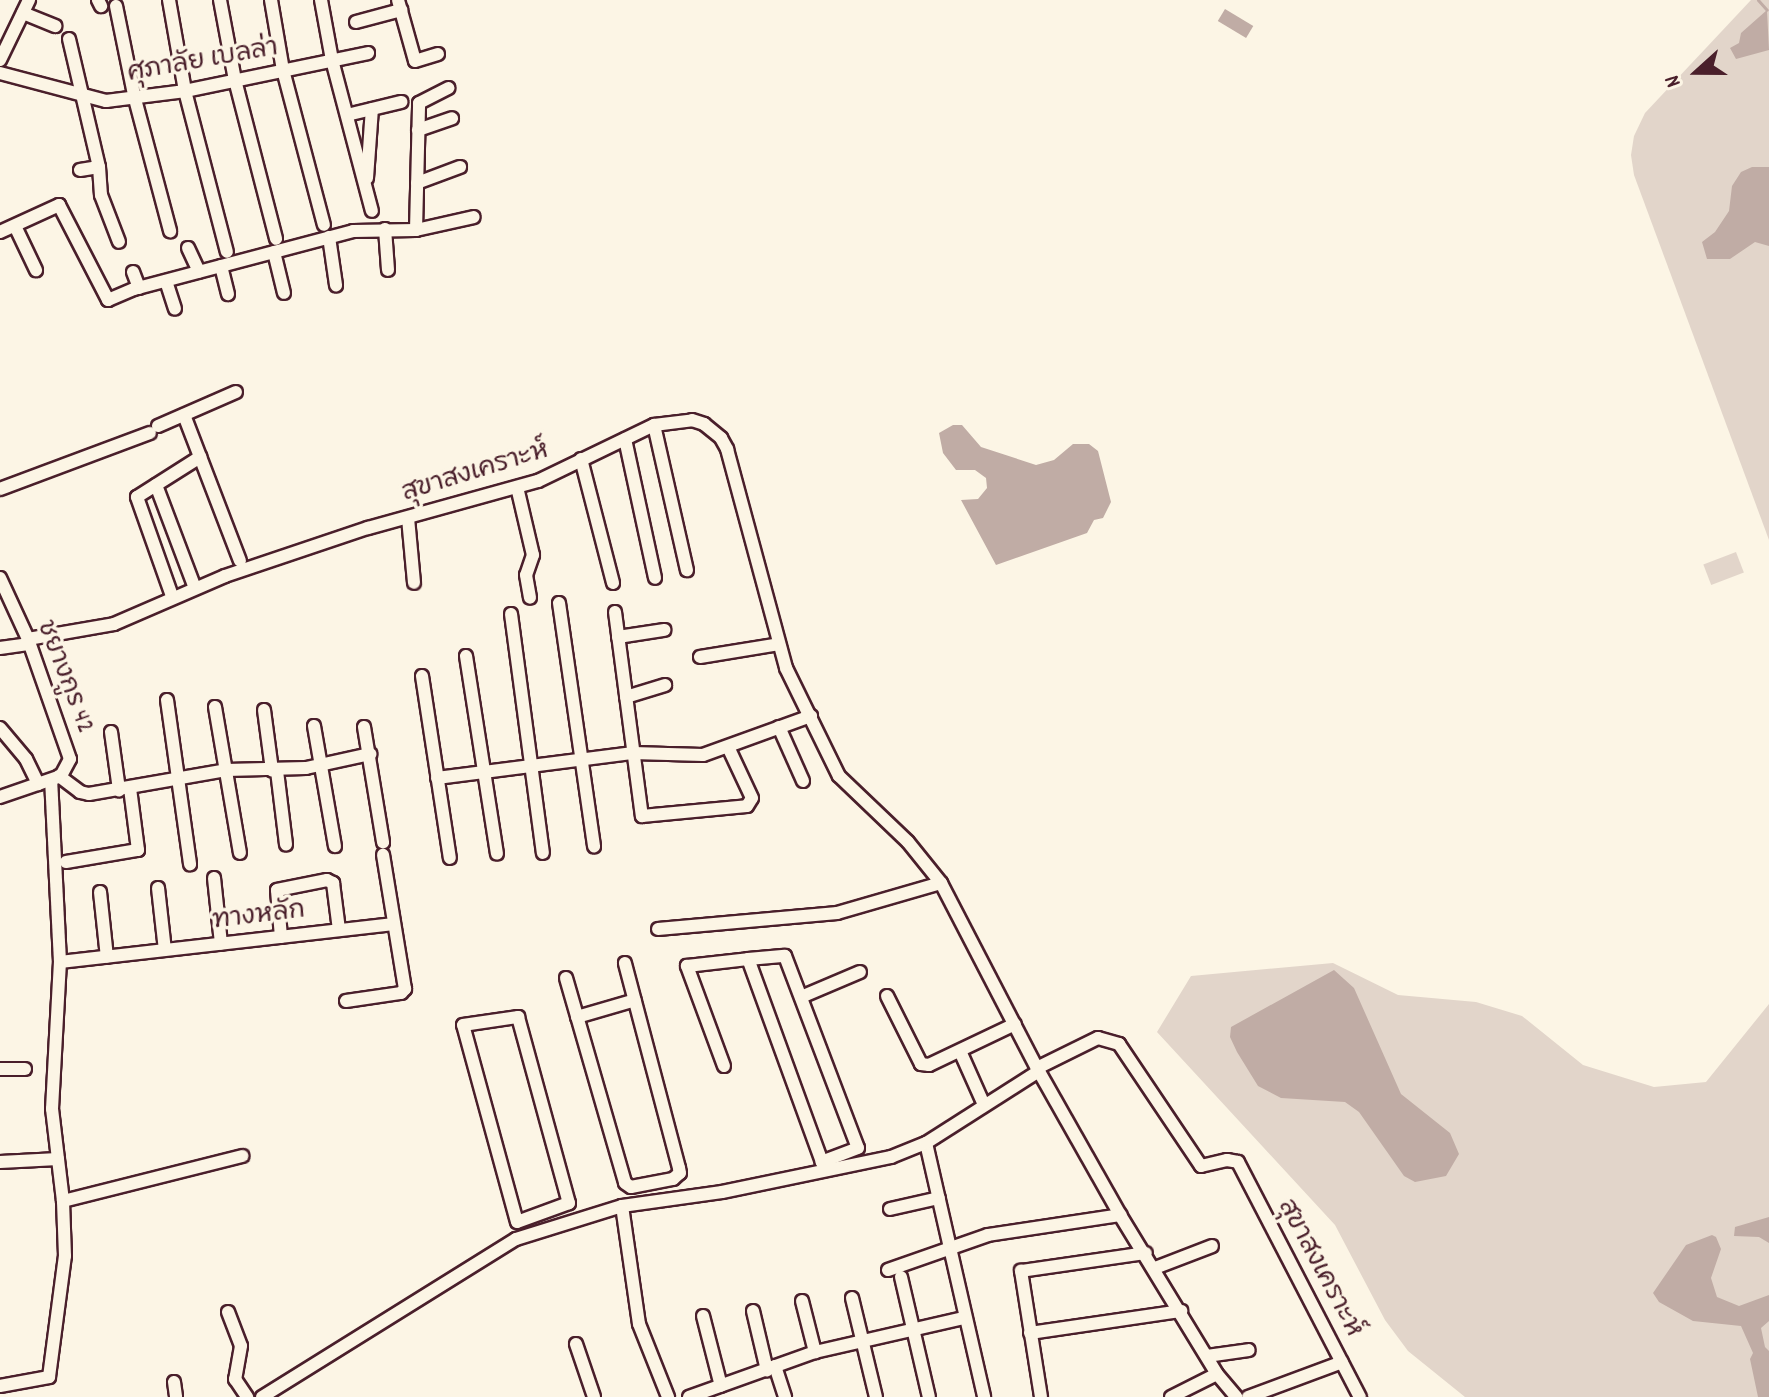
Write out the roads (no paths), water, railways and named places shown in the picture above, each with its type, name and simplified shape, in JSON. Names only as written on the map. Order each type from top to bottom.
[{"type":"street","points":[[0,60],[29,0]]},
{"type":"street","points":[[169,0],[185,91],[227,252]]},
{"type":"street","points":[[220,0],[235,80],[284,293]]},
{"type":"street","points":[[271,0],[283,70],[326,231],[336,285]]},
{"type":"street","points":[[321,0],[332,60],[372,211]]},
{"type":"street","points":[[356,22],[400,5],[415,61],[438,54]]},
{"type":"street","points":[[116,6],[135,99],[170,231]]},
{"type":"street","points":[[23,13],[55,26]]},
{"type":"street","points":[[69,39],[99,167],[101,195],[119,242]]},
{"type":"street","name":"ศุภาลัย เบลล่า","points":[[0,73],[106,101],[185,91],[368,53]]},
{"type":"street","points":[[416,230],[419,103],[448,88]]},
{"type":"street","points":[[347,115],[401,102]]},
{"type":"street","points":[[366,188],[372,109]]},
{"type":"street","points":[[418,130],[452,118]]},
{"type":"street","points":[[80,170],[99,167]]},
{"type":"street","points":[[417,183],[460,167]]},
{"type":"street","points":[[0,232],[59,205],[108,300],[326,231],[416,230],[474,217]]},
{"type":"street","points":[[15,226],[36,270]]},
{"type":"street","points":[[385,229],[388,270]]},
{"type":"street","points":[[188,248],[199,272]]},
{"type":"street","points":[[221,266],[228,294]]},
{"type":"street","points":[[133,272],[139,288]]},
{"type":"street","points":[[166,281],[175,309]]},
{"type":"street","points":[[0,489],[154,430],[236,392]]},
{"type":"street","points":[[184,415],[240,561]]},
{"type":"street","name":"สุขาสงเคราะห์","points":[[0,648],[109,626],[195,588],[408,518],[538,481],[654,425],[692,420],[704,424],[721,438],[746,507],[779,644],[845,783],[908,842],[941,883],[1038,1070],[1120,1215],[1146,1253],[1217,1374],[1236,1397]]},
{"type":"street","points":[[654,425],[687,570]]},
{"type":"street","points":[[625,439],[655,578]]},
{"type":"street","points":[[172,596],[137,497],[200,457]]},
{"type":"street","points":[[581,459],[613,583]]},
{"type":"street","points":[[156,485],[195,588]]},
{"type":"street","points":[[517,487],[533,555],[526,575],[530,598]]},
{"type":"street","points":[[408,518],[414,583]]},
{"type":"street","points":[[163,569],[185,561]]},
{"type":"street","name":"ชยางกูร 42","points":[[0,578],[29,642],[69,748],[68,766],[55,778],[60,962],[52,1086],[65,1256],[49,1377],[0,1386]]},
{"type":"street","points":[[559,603],[594,846]]},
{"type":"street","points":[[615,612],[642,816],[747,806],[752,798],[729,749]]},
{"type":"street","points":[[511,614],[543,853]]},
{"type":"street","points":[[618,637],[664,630]]},
{"type":"street","points":[[700,657],[779,644]]},
{"type":"street","points":[[466,656],[497,854]]},
{"type":"street","points":[[422,676],[450,858]]},
{"type":"street","points":[[626,697],[665,685]]},
{"type":"street","points":[[167,700],[190,864]]},
{"type":"street","points":[[215,707],[240,853]]},
{"type":"street","points":[[264,710],[286,844]]},
{"type":"street","points":[[437,778],[633,753],[703,755],[729,749],[811,716]]},
{"type":"street","points":[[314,726],[335,846]]},
{"type":"street","points":[[346,1001],[404,991],[364,727]]},
{"type":"street","points":[[779,727],[803,781]]},
{"type":"street","points":[[0,728],[26,759],[38,784]]},
{"type":"street","points":[[66,862],[138,850],[111,732]]},
{"type":"street","points":[[0,797],[55,778],[80,792],[125,789],[176,777],[226,770],[275,770],[370,754]]},
{"type":"street","points":[[214,878],[221,944]]},
{"type":"street","points":[[281,937],[277,890],[327,880],[333,883],[339,930]]},
{"type":"street","points":[[658,929],[837,913],[941,883]]},
{"type":"street","points":[[158,888],[165,950]]},
{"type":"street","points":[[100,892],[107,957]]},
{"type":"street","name":"ทางหลัก","points":[[60,962],[394,924]]},
{"type":"street","points":[[724,1066],[687,966],[748,959],[785,956],[858,1148],[822,1162],[748,959]]},
{"type":"street","points":[[566,978],[625,1183],[631,1187],[658,1182],[677,1177],[679,1168],[625,963]]},
{"type":"street","points":[[801,997],[860,972]]},
{"type":"street","points":[[887,996],[921,1064],[929,1065],[1015,1024]]},
{"type":"street","points":[[577,1017],[635,1000]]},
{"type":"street","points":[[518,1017],[569,1203],[543,1212],[517,1222],[463,1025],[518,1017]]},
{"type":"street","name":"สุขาสงเคราะห์","points":[[1038,1070],[1098,1038],[1119,1044],[1201,1166],[1227,1160],[1238,1162],[1360,1397]]},
{"type":"street","points":[[960,1051],[984,1105]]},
{"type":"street","points":[[0,1069],[25,1069]]},
{"type":"street","points":[[262,1397],[516,1239],[622,1206],[722,1192],[891,1157],[926,1143],[1038,1070]]},
{"type":"street","points":[[926,1143],[984,1397]]},
{"type":"street","points":[[843,1154],[848,1167]]},
{"type":"street","points":[[63,1201],[242,1156]]},
{"type":"street","points":[[0,1162],[58,1159]]},
{"type":"street","points":[[658,1182],[662,1199]]},
{"type":"street","points":[[890,1209],[939,1198]]},
{"type":"street","points":[[622,1206],[639,1324],[668,1397]]},
{"type":"street","points":[[543,1212],[548,1227]]},
{"type":"street","points":[[888,1270],[988,1235],[1120,1215]]},
{"type":"street","points":[[1155,1268],[1212,1246]]},
{"type":"street","points":[[1041,1397],[1021,1271],[1146,1253]]},
{"type":"street","points":[[901,1277],[929,1397]]},
{"type":"street","points":[[852,1298],[876,1397]]},
{"type":"street","points":[[802,1301],[815,1352]]},
{"type":"street","points":[[753,1311],[771,1368],[785,1397]]},
{"type":"street","points":[[1030,1333],[1181,1311]]},
{"type":"street","points":[[228,1312],[241,1346],[235,1379],[247,1397]]},
{"type":"street","points":[[703,1316],[717,1391]]},
{"type":"street","points":[[689,1397],[717,1391],[815,1352],[964,1318]]},
{"type":"street","points":[[576,1344],[594,1397]]},
{"type":"street","points":[[1207,1356],[1249,1350]]},
{"type":"street","points":[[1248,1397],[1342,1362]]},
{"type":"street","points":[[1171,1397],[1217,1374]]},
{"type":"street","points":[[174,1382],[176,1397]]},
{"type":"waterway","points":[[1758,0],[1767,10]]}]
